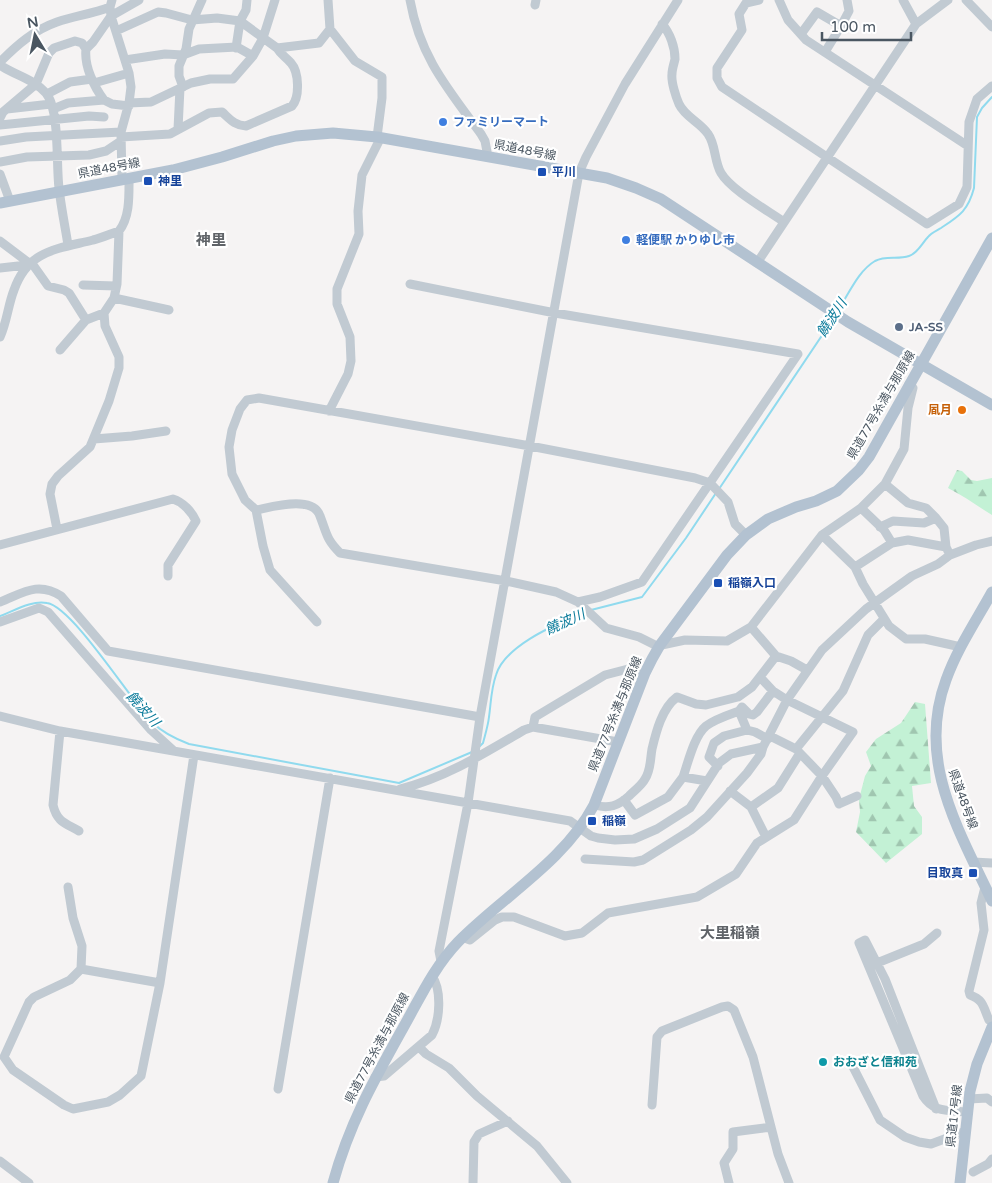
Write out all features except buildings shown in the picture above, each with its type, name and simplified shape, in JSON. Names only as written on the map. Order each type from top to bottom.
[{"type":"main road","name":"県道48号線","points":[[5,202],[205,162],[289,137],[333,133],[379,137],[617,181],[647,192],[675,208],[833,313],[992,406]]},
{"type":"main road","name":"県道77号糸満与那原線","points":[[333,1183],[346,1140],[358,1110],[441,961],[462,938],[536,874],[580,828],[594,806],[645,673],[660,645],[727,555],[746,535],[768,519],[825,497],[848,483],[869,457],[920,364],[990,245]]},
{"type":"main road","name":"県道48号線","points":[[992,592],[961,647],[942,691],[937,719],[935,748],[946,799],[992,902]]},
{"type":"main road","name":"県道17号線","points":[[960,1183],[969,1099],[977,1064],[992,1027]]},
{"type":"street","points":[[68,245],[60,192],[52,106],[47,94],[36,84],[10,72],[0,63],[18,44],[34,32],[58,22],[139,0]]},
{"type":"street","points":[[178,129],[181,87],[179,66],[186,49],[189,28],[202,0]]},
{"type":"street","points":[[236,48],[240,21],[246,10],[247,0]]},
{"type":"street","points":[[3,113],[68,103],[104,100],[112,104],[152,102],[191,83],[210,79],[234,79],[253,56],[263,38],[275,0]]},
{"type":"street","points":[[328,0],[330,29],[355,61],[382,78],[379,137],[362,175],[358,211],[358,234],[337,289],[337,304],[350,337],[351,361],[348,374],[329,411]]},
{"type":"street","points":[[410,0],[413,20],[422,46],[437,74],[481,134],[485,141],[488,156]]},
{"type":"street","points":[[441,961],[439,951],[468,803],[480,717],[579,174],[586,157],[625,84],[678,0]]},
{"type":"street","points":[[759,0],[746,4],[739,14],[742,30],[717,68],[717,78],[722,87],[927,224],[959,204],[967,187],[969,122],[977,99],[992,86]]},
{"type":"street","points":[[779,0],[788,20],[806,40],[968,146]]},
{"type":"street","points":[[825,52],[849,12],[847,0]]},
{"type":"street","points":[[902,0],[916,24]]},
{"type":"street","points":[[757,263],[916,24],[948,0]]},
{"type":"street","points":[[966,0],[992,28]]},
{"type":"street","points":[[60,350],[86,320],[104,313],[114,298],[119,231],[127,214],[121,137],[131,87],[111,8]]},
{"type":"street","points":[[104,100],[93,81],[85,55],[86,49],[93,42],[111,8]]},
{"type":"street","points":[[0,141],[26,137],[121,137],[170,134],[209,113],[222,112],[232,122],[246,126],[292,106],[297,99],[295,70],[291,63],[283,57],[277,48],[240,21],[217,18],[192,20],[158,12],[116,31]]},
{"type":"street","points":[[801,34],[816,12],[841,26]]},
{"type":"street","points":[[662,24],[667,29],[674,48],[675,60],[671,76],[679,104],[686,114],[702,126],[710,136],[722,174],[730,184],[784,222]]},
{"type":"street","points":[[277,48],[319,43],[330,29]]},
{"type":"street","points":[[3,113],[36,84],[49,53],[54,48],[75,41],[82,43],[86,49]]},
{"type":"street","points":[[125,60],[165,54],[183,55],[199,49],[236,48],[244,50],[253,56]]},
{"type":"street","points":[[47,94],[70,82],[93,81],[129,73]]},
{"type":"street","points":[[0,125],[89,116],[104,117]]},
{"type":"street","points":[[0,162],[27,157],[89,155],[106,151],[121,137]]},
{"type":"street","points":[[0,174],[5,202]]},
{"type":"street","points":[[0,337],[14,290],[23,269],[29,263],[50,250],[96,239],[119,231]]},
{"type":"street","points":[[0,241],[29,263],[48,286],[69,293],[86,320]]},
{"type":"street","points":[[0,268],[29,263]]},
{"type":"street","points":[[410,284],[555,312],[798,354],[642,582],[600,597],[578,602]]},
{"type":"street","points":[[83,285],[116,286]]},
{"type":"street","points":[[114,298],[170,310]]},
{"type":"street","points":[[57,529],[50,494],[52,484],[58,476],[90,447],[109,401],[119,368],[119,357],[105,326],[104,313]]},
{"type":"street","points":[[256,510],[297,503],[311,506],[320,514],[324,532],[330,543],[340,553],[506,581],[556,592],[578,602],[606,628],[639,636],[657,646],[685,640],[727,641],[751,627],[822,536],[861,508],[885,484],[904,449],[908,408],[913,388],[909,384]]},
{"type":"street","points":[[317,622],[270,570],[256,510],[245,500],[232,474],[229,447],[232,430],[240,409],[247,400],[258,398],[530,446],[695,478],[710,483],[728,502],[735,524],[746,535]]},
{"type":"street","points":[[94,438],[132,436],[166,431]]},
{"type":"street","points":[[585,858],[634,862],[643,860],[691,830],[706,818],[761,754],[787,700],[822,650],[875,602],[912,576],[938,564],[948,551],[944,528],[926,508],[908,503],[885,484]]},
{"type":"street","points":[[0,545],[173,499],[178,500],[193,514],[196,521],[168,565],[168,576]]},
{"type":"street","points":[[861,508],[884,530],[892,543]]},
{"type":"street","points":[[880,527],[894,521],[924,523],[936,518]]},
{"type":"street","points":[[822,536],[856,567],[889,626],[906,639],[925,638],[961,647]]},
{"type":"street","points":[[856,567],[892,543],[908,540],[948,551],[992,541]]},
{"type":"street","points":[[0,602],[33,588],[52,590],[61,596],[108,651],[480,717]]},
{"type":"street","points":[[0,622],[39,608],[48,612],[151,730],[175,752]]},
{"type":"street","points":[[751,807],[778,788],[798,751],[843,691],[868,635],[884,620]]},
{"type":"street","points":[[751,627],[776,656],[808,670]]},
{"type":"street","points":[[594,806],[613,806],[624,800],[645,780],[650,770],[652,750],[658,728],[666,710],[677,697],[696,704],[706,705],[738,697],[752,687],[776,656]]},
{"type":"street","points":[[533,727],[536,717],[605,675],[628,670],[645,673]]},
{"type":"street","points":[[462,938],[470,940],[495,920],[509,916],[566,936],[582,933],[608,912],[697,897],[736,874],[756,843],[794,820],[853,732],[787,700],[773,691],[760,677]]},
{"type":"street","points":[[741,709],[749,714],[757,712],[773,691]]},
{"type":"street","points":[[738,697],[747,730]]},
{"type":"street","points":[[624,800],[635,815],[668,796],[683,777],[698,735],[706,726],[741,709]]},
{"type":"street","points":[[0,716],[60,731],[570,822],[592,836],[615,840],[634,839],[657,829],[690,808],[718,766],[731,754],[767,740]]},
{"type":"street","points":[[395,790],[415,785],[474,759],[524,730],[533,727],[618,742]]},
{"type":"street","points":[[718,766],[709,757],[714,743],[724,736],[747,730],[755,732],[767,740],[798,751],[822,776],[839,804],[857,796]]},
{"type":"street","points":[[60,731],[53,805],[56,816],[79,831]]},
{"type":"street","points":[[68,887],[73,918],[82,946],[81,969],[70,980],[34,997],[29,1002],[4,1056],[13,1070],[64,1105],[73,1109],[108,1102],[120,1095],[141,1076],[160,983],[194,755]]},
{"type":"street","points":[[683,777],[707,781]]},
{"type":"street","points":[[278,1089],[330,778]]},
{"type":"street","points":[[730,792],[751,807],[766,837]]},
{"type":"street","points":[[974,862],[992,863]]},
{"type":"street","points":[[985,887],[981,903],[984,930],[969,991],[970,995],[981,1000],[989,1020],[992,1021]]},
{"type":"street","points":[[877,963],[924,944],[936,934]]},
{"type":"street","points":[[936,1109],[885,979],[865,940],[860,943],[920,1092],[929,1105],[936,1109],[967,1112]]},
{"type":"street","points":[[81,969],[160,983]]},
{"type":"street","points":[[375,1078],[384,1076],[432,1035],[438,1020],[436,982],[432,976]]},
{"type":"street","points":[[652,1105],[657,1037],[662,1031],[728,1006],[734,1010],[753,1056],[778,1154],[789,1183]]},
{"type":"street","points":[[419,1047],[426,1054],[449,1068],[477,1096],[537,1146],[567,1183]]},
{"type":"street","points":[[850,1061],[880,1120],[905,1137],[931,1144],[966,1131]]},
{"type":"street","points":[[969,1099],[988,1098],[992,1102]]},
{"type":"street","points":[[473,1183],[474,1142],[479,1134],[508,1121]]},
{"type":"street","points":[[729,1183],[724,1163],[733,1149],[733,1132],[771,1127]]},
{"type":"street","points":[[973,1172],[988,1164],[992,1159]]},
{"type":"street","points":[[0,1161],[29,1183]]},
{"type":"green space","points":[[957,470],[962,471],[971,480],[977,481],[992,478],[992,515],[948,488]]},
{"type":"green space","points":[[915,702],[925,704],[931,783],[912,786],[914,806],[922,817],[922,834],[886,863],[856,832],[860,812],[859,799],[865,776],[871,766],[866,752],[876,739],[901,723]]},
{"type":"waterway","name":"饒波川","points":[[838,310],[869,265],[879,259],[912,255],[931,234],[953,220],[966,208],[974,188],[977,117],[992,97]]},
{"type":"waterway","name":"饒波川","points":[[719,489],[833,319]]},
{"type":"waterway","name":"饒波川","points":[[591,610],[642,597],[686,538],[716,493]]},
{"type":"waterway","name":"饒波川","points":[[0,616],[23,606],[41,602],[58,608],[86,637],[153,723],[161,730],[189,744],[399,783],[472,752]]},
{"type":"waterway","name":"饒波川","points":[[480,746],[483,743],[488,724],[494,680],[501,664],[510,654],[533,637],[584,612]]},
{"type":"place","name":"ファミリーマート","points":[[443,122]]},
{"type":"place","name":"平川","points":[[542,172]]},
{"type":"place","name":"神里","points":[[148,181]]},
{"type":"place","name":"軽便駅 かりゆし市","points":[[626,240]]},
{"type":"place","name":"JA-SS","points":[[899,327]]},
{"type":"place","name":"凮月","points":[[962,410]]},
{"type":"place","name":"稲嶺入口","points":[[718,583]]},
{"type":"place","name":"稲嶺","points":[[592,821]]},
{"type":"place","name":"目取真","points":[[973,873]]},
{"type":"place","name":"おおざと信和苑","points":[[823,1062]]},
{"type":"district","name":"神里","points":[[211,240]]},
{"type":"district","name":"大里稲嶺","points":[[730,933]]}]
